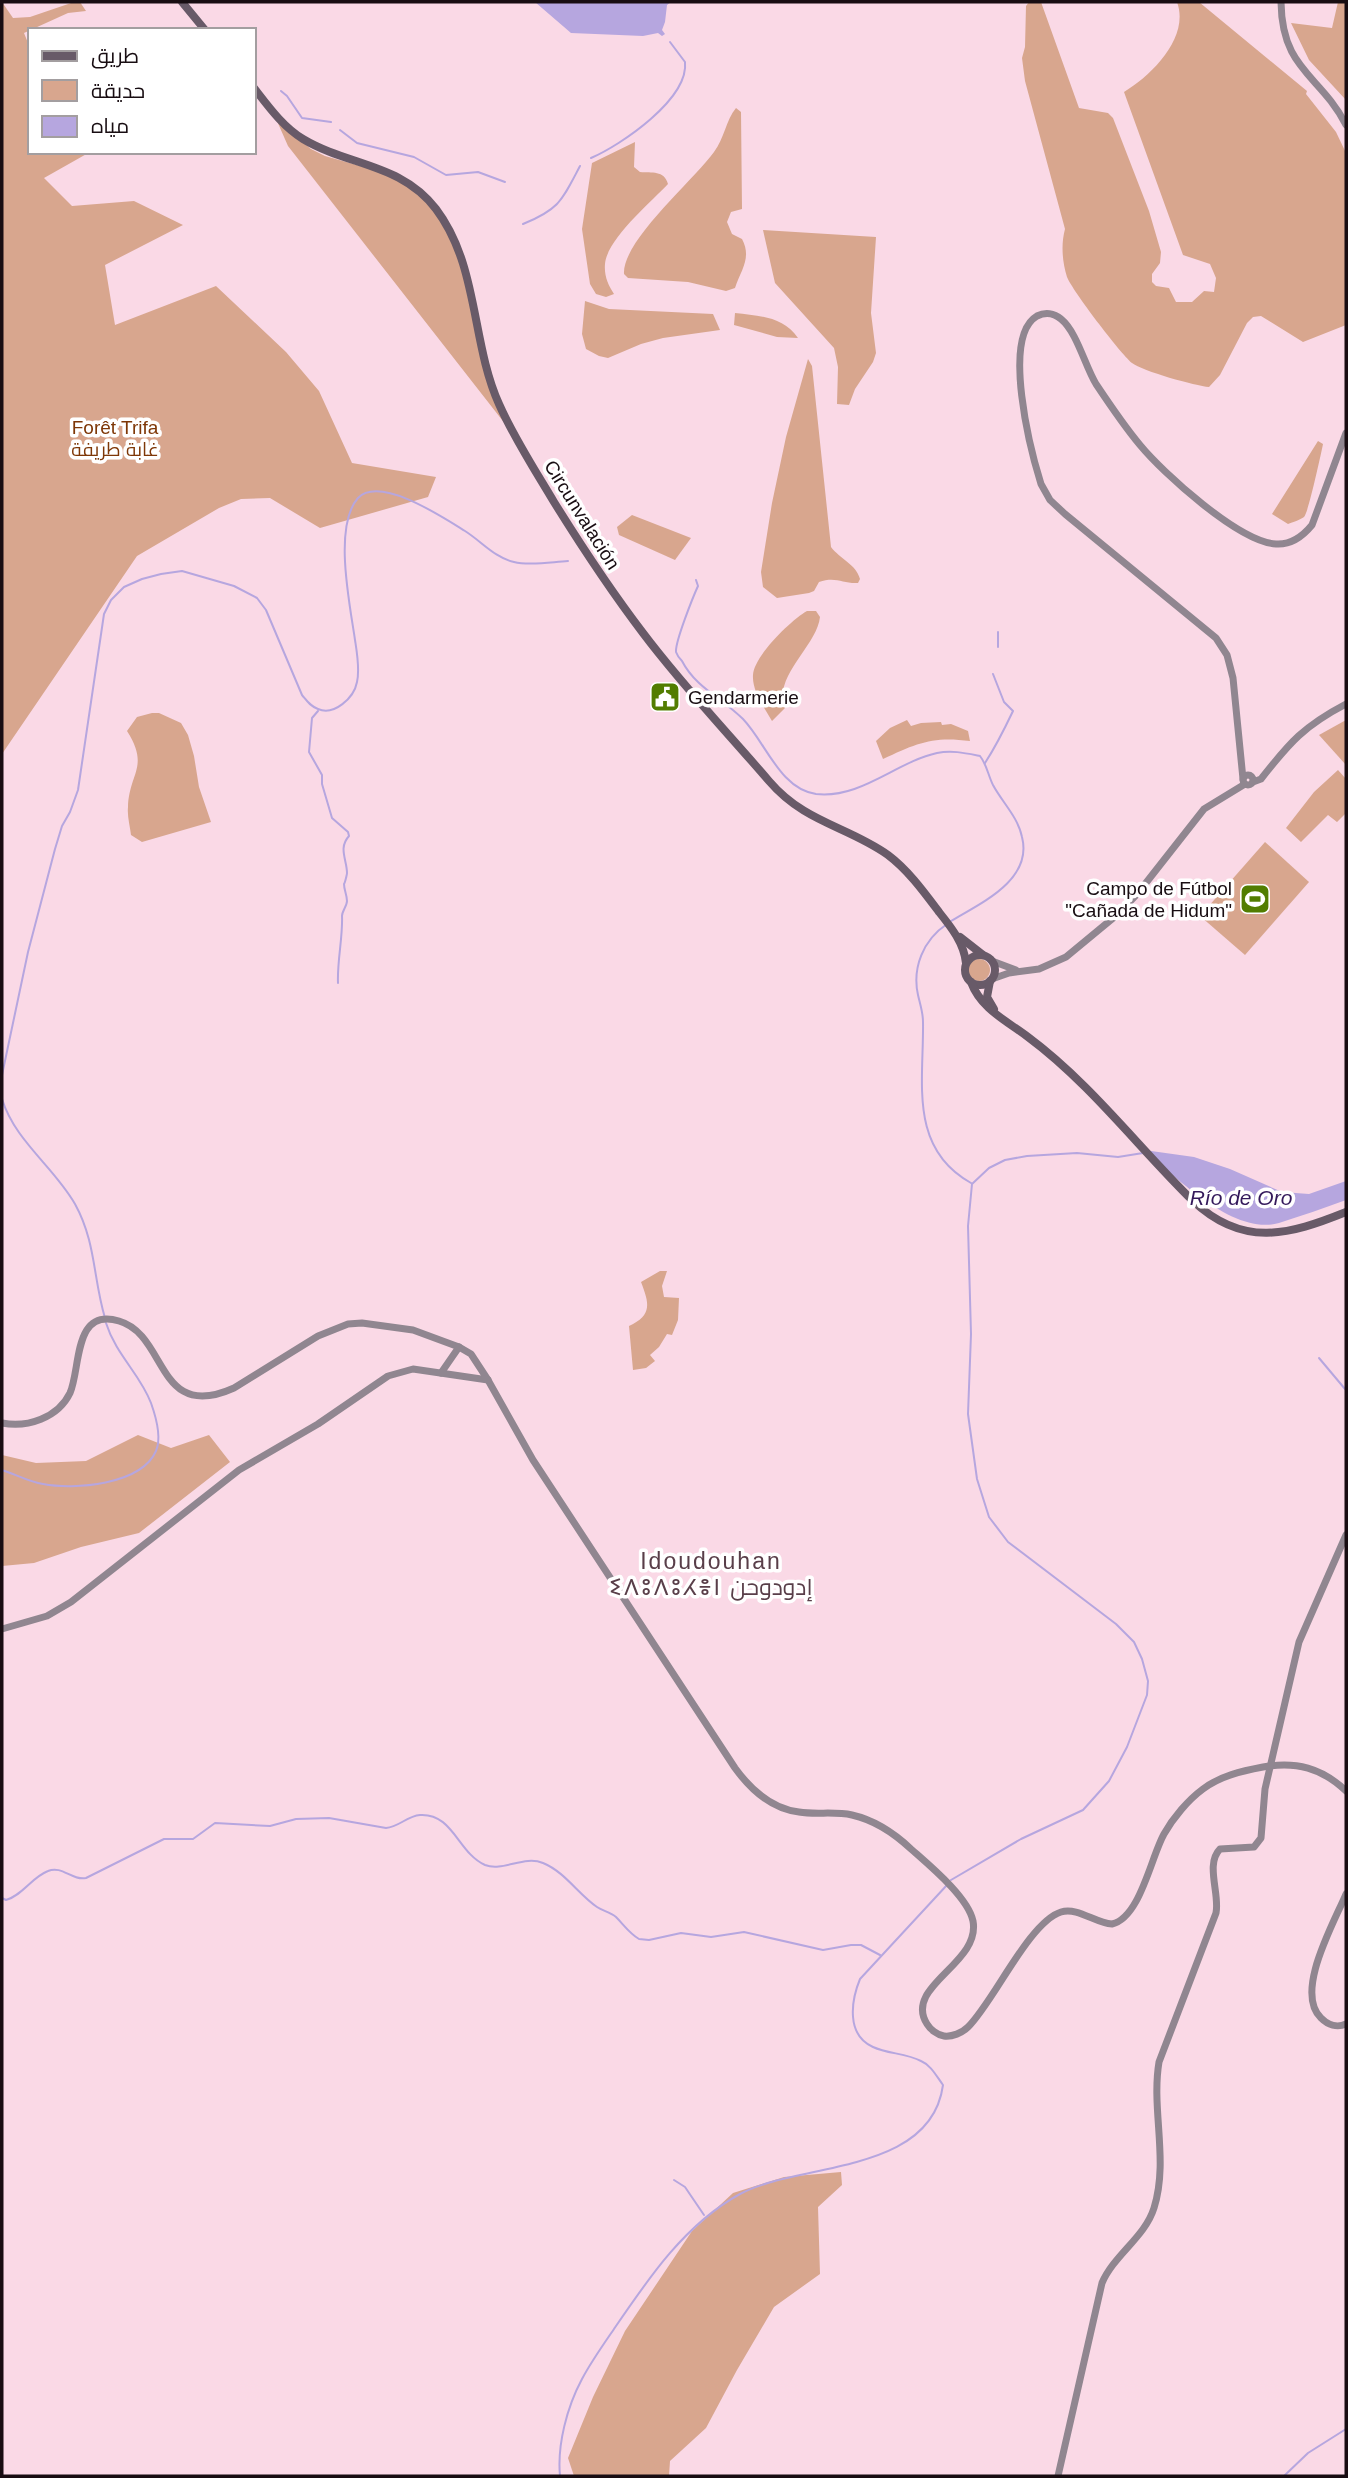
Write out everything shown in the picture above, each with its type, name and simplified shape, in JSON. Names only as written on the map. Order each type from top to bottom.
[{"type":"main road","points":[[182,2],[203,28]]},
{"type":"main road","name":"Circunvalación","points":[[256,90],[285,125],[298,136],[322,148],[390,173],[412,186],[434,206],[461,258],[489,377],[498,402],[547,491],[628,614],[787,801],[887,855],[904,869],[962,942]]},
{"type":"main road","points":[[962,942],[992,961],[995,972],[987,993],[989,1003],[1003,1019]]},
{"type":"main road","points":[[962,942],[965,974],[984,1004],[1050,1054],[1200,1208],[1233,1227],[1259,1233],[1295,1231],[1346,1212]]},
{"type":"main road","points":[[966,963],[972,957],[983,955]]},
{"type":"main road","points":[[971,982],[982,985],[991,980]]},
{"type":"street","points":[[1281,2],[1283,26],[1293,56],[1338,111],[1346,125]]},
{"type":"street","points":[[1248,779],[1240,754],[1233,678],[1230,663],[1222,647],[1197,621],[1065,514],[1046,494],[1038,475],[1019,385],[1019,363],[1025,331],[1031,321],[1043,314],[1060,317],[1068,326],[1094,381],[1129,432],[1152,459],[1207,507],[1249,534],[1267,542],[1289,542],[1301,537],[1312,525],[1346,433]]},
{"type":"street","points":[[991,980],[1058,962],[1098,931],[1138,893],[1204,809],[1248,779],[1264,775],[1302,731],[1346,704]]},
{"type":"street","points":[[992,961],[1020,971]]},
{"type":"street","points":[[2,1423],[27,1424],[45,1417],[62,1405],[73,1385],[83,1335],[92,1325],[104,1320],[122,1321],[140,1334],[173,1384],[183,1391],[203,1395],[219,1394],[234,1388],[318,1336],[348,1324],[362,1323],[413,1330],[471,1354],[533,1460],[735,1768],[753,1791],[787,1810],[849,1814],[874,1823],[898,1837],[956,1893],[970,1913],[974,1930],[966,1951],[928,1992],[922,2004],[925,2021],[935,2032],[944,2036],[953,2036],[968,2028],[1022,1950],[1056,1914],[1070,1911],[1112,1924],[1124,1918],[1136,1902],[1166,1830],[1189,1801],[1205,1787],[1245,1770],[1270,1766],[1307,1766],[1320,1771],[1346,1791]]},
{"type":"street","points":[[441,1373],[459,1347]]},
{"type":"street","points":[[2,1629],[47,1616],[71,1602],[239,1470],[318,1424],[395,1373],[413,1369],[488,1380]]},
{"type":"street","points":[[1058,2476],[1102,2283],[1112,2264],[1145,2226],[1154,2207],[1159,2168],[1159,2062],[1216,1913],[1218,1905],[1214,1860],[1220,1849],[1249,1848],[1258,1843],[1263,1830],[1263,1805],[1270,1766],[1298,1642],[1346,1535]]},
{"type":"street","points":[[1346,1894],[1314,1972],[1310,1997],[1313,2007],[1326,2023],[1340,2026],[1346,2024]]},
{"type":"green space","name":"Forêt Trifa غابة طريفة","points":[[2,2],[13,18],[30,17],[80,2],[86,11],[68,13],[35,28],[28,28],[24,33],[28,43],[28,154],[86,154],[44,178],[72,206],[134,201],[183,225],[105,265],[115,325],[216,286],[286,352],[319,391],[352,463],[436,477],[428,497],[320,528],[270,498],[241,499],[219,508],[137,556],[2,754]]},
{"type":"green space","points":[[1029,2],[1041,2],[1079,108],[1108,113],[1113,118],[1149,211],[1161,252],[1160,263],[1152,274],[1152,282],[1156,286],[1169,288],[1176,302],[1192,302],[1204,291],[1214,292],[1216,278],[1210,264],[1183,255],[1124,92],[1146,76],[1166,54],[1178,28],[1180,15],[1177,2],[1199,2],[1307,91],[1306,94],[1336,132],[1346,153],[1346,325],[1303,342],[1261,316],[1253,317],[1247,323],[1220,375],[1209,387],[1146,370],[1126,357],[1078,295],[1065,271],[1065,229],[1025,81],[1022,58],[1025,47],[1026,6]]},
{"type":"green space","points":[[1338,2],[1346,2],[1346,100],[1309,60],[1291,23],[1332,28]]},
{"type":"green space","points":[[736,108],[741,112],[742,209],[731,212],[727,222],[732,234],[742,239],[746,258],[735,288],[726,291],[688,282],[628,278],[624,274],[626,260],[634,245],[714,152]]},
{"type":"green space","points":[[277,121],[311,149],[325,156],[396,179],[421,195],[439,216],[459,256],[506,425],[288,146]]},
{"type":"green space","points":[[635,142],[634,167],[640,172],[661,174],[668,184],[613,243],[605,268],[614,294],[606,297],[596,294],[590,284],[582,229],[592,163]]},
{"type":"green space","points":[[763,230],[876,237],[871,313],[876,353],[849,405],[837,404],[838,367],[834,348],[775,283]]},
{"type":"green space","points":[[585,301],[609,309],[713,314],[720,330],[663,338],[608,358],[586,349],[582,334]]},
{"type":"green space","points":[[735,313],[778,321],[798,338],[777,337],[734,325]]},
{"type":"green space","points":[[808,359],[812,366],[831,547],[855,569],[860,579],[858,583],[825,580],[819,582],[814,591],[809,593],[777,598],[763,587],[761,572],[786,437]]},
{"type":"green space","points":[[1318,441],[1323,444],[1306,513],[1304,517],[1288,524],[1272,514]]},
{"type":"green space","points":[[632,515],[691,538],[675,560],[619,535],[617,527]]},
{"type":"green space","points":[[807,611],[816,611],[820,617],[817,628],[785,685],[785,708],[772,721],[754,687],[755,667],[774,639]]},
{"type":"green space","points":[[159,713],[181,723],[188,735],[199,787],[211,822],[142,842],[131,835],[128,817],[129,795],[138,762],[134,743],[127,731],[137,717]]},
{"type":"green space","points":[[907,720],[911,726],[941,722],[942,725],[951,724],[968,731],[970,741],[946,739],[925,742],[883,759],[876,741],[890,728]]},
{"type":"green space","points":[[1346,720],[1346,765],[1319,735]]},
{"type":"green space","points":[[1338,770],[1346,779],[1346,813],[1337,822],[1328,815],[1301,842],[1286,828],[1314,792]]},
{"type":"green space","name":"Campo de Fútbol \"Cañada de Hidum\"","points":[[1265,842],[1309,882],[1245,955],[1200,916]]},
{"type":"green space","points":[[979,959],[987,962],[990,970],[987,978],[979,981],[971,978],[968,970],[971,962]]},
{"type":"green space","points":[[660,1271],[667,1271],[662,1286],[664,1297],[679,1298],[678,1320],[672,1335],[667,1334],[650,1355],[655,1361],[646,1368],[633,1370],[629,1326],[642,1317],[647,1308],[641,1282]]},
{"type":"green space","points":[[138,1435],[171,1448],[209,1435],[230,1462],[139,1533],[81,1547],[34,1563],[2,1566],[2,1455],[36,1463],[86,1461]]},
{"type":"green space","points":[[841,2172],[842,2185],[818,2207],[820,2274],[774,2307],[706,2428],[670,2461],[669,2476],[574,2476],[568,2458],[593,2397],[625,2331],[692,2231],[733,2193],[784,2177]]},
{"type":"water","points":[[535,2],[671,2],[667,5],[662,30],[665,34],[643,36],[571,33]]},
{"type":"water","name":"Río de Oro","points":[[1144,1150],[1194,1157],[1230,1169],[1282,1192],[1309,1194],[1346,1181],[1346,1200],[1279,1223],[1261,1225],[1243,1221],[1206,1201]]},
{"type":"waterway","points":[[591,158],[635,132],[651,119],[676,91],[683,76],[685,62],[670,42]]},
{"type":"waterway","points":[[281,91],[302,118],[331,122]]},
{"type":"waterway","points":[[340,130],[357,143],[414,157],[446,175],[478,172],[505,182]]},
{"type":"waterway","points":[[523,224],[559,202],[580,166]]},
{"type":"waterway","points":[[2,1075],[28,952],[55,849],[78,790],[104,614],[111,600],[124,587],[142,579],[182,571],[234,586],[257,598],[266,610],[302,695],[313,706],[324,711],[337,708],[348,699],[358,677],[345,566],[346,527],[350,511],[358,498],[368,492],[381,492],[412,501],[455,525],[507,560],[527,564],[568,561]]},
{"type":"waterway","points":[[696,580],[698,586],[678,639],[676,652],[694,678],[743,719],[793,784],[816,794],[832,794],[863,786],[907,764],[937,753],[953,752],[980,756],[993,785],[1017,823],[1023,852],[1020,866],[1002,888],[951,921]]},
{"type":"waterway","points":[[998,632],[998,647]]},
{"type":"waterway","points":[[985,763],[1013,711],[1004,702],[993,674]]},
{"type":"waterway","points":[[318,711],[312,718],[309,752],[322,775],[332,818],[349,836],[344,845],[347,901],[342,916],[338,983]]},
{"type":"waterway","points":[[947,924],[926,946],[918,965],[917,985],[923,1018],[924,1112],[928,1132],[937,1151],[951,1168],[971,1183]]},
{"type":"waterway","points":[[2,1099],[16,1128],[57,1178],[82,1218],[91,1246],[105,1318]]},
{"type":"waterway","points":[[951,1880],[1021,1839],[1083,1810],[1109,1781],[1127,1747],[1147,1695],[1148,1681],[1134,1642],[1116,1624],[1008,1542],[989,1517],[977,1479],[968,1414],[971,1334],[968,1226],[972,1184],[989,1168],[1005,1160],[1027,1156],[1077,1153],[1118,1157],[1143,1153]]},
{"type":"waterway","points":[[2,1470],[38,1483],[56,1486],[88,1485],[122,1478],[148,1462],[156,1451],[158,1433],[151,1403],[106,1323]]},
{"type":"waterway","points":[[1319,1358],[1345,1389]]},
{"type":"waterway","points":[[2,1898],[12,1898],[48,1871],[58,1870],[86,1878],[164,1839],[193,1839],[215,1823],[270,1826],[296,1819],[329,1818],[386,1828],[420,1815],[440,1820],[468,1852],[485,1865],[499,1867],[536,1861],[551,1867],[590,1902],[616,1917],[639,1939],[649,1940],[681,1933],[711,1937],[744,1932],[823,1950],[861,1945],[880,1955]]},
{"type":"waterway","points":[[560,2476],[564,2426],[582,2379],[640,2291],[685,2237],[720,2206],[740,2194],[765,2184],[889,2151],[915,2136],[933,2114],[943,2085],[934,2072],[915,2058],[879,2049],[864,2042],[855,2026],[853,2007],[860,1979],[947,1885]]},
{"type":"waterway","points":[[674,2180],[685,2187],[704,2215]]},
{"type":"waterway","points":[[1284,2476],[1308,2453],[1346,2429]]},
{"type":"place","name":"Gendarmerie","points":[[665,697]]},
{"type":"place","name":"Campo de Fútbol \"Cañada de Hidum\"","points":[[1255,899]]},
{"type":"district","name":"Idoudouhan ⵉⴷⵓⴷⵓⵃⴻⵏ إدودوحن","points":[[711,1574]]}]
